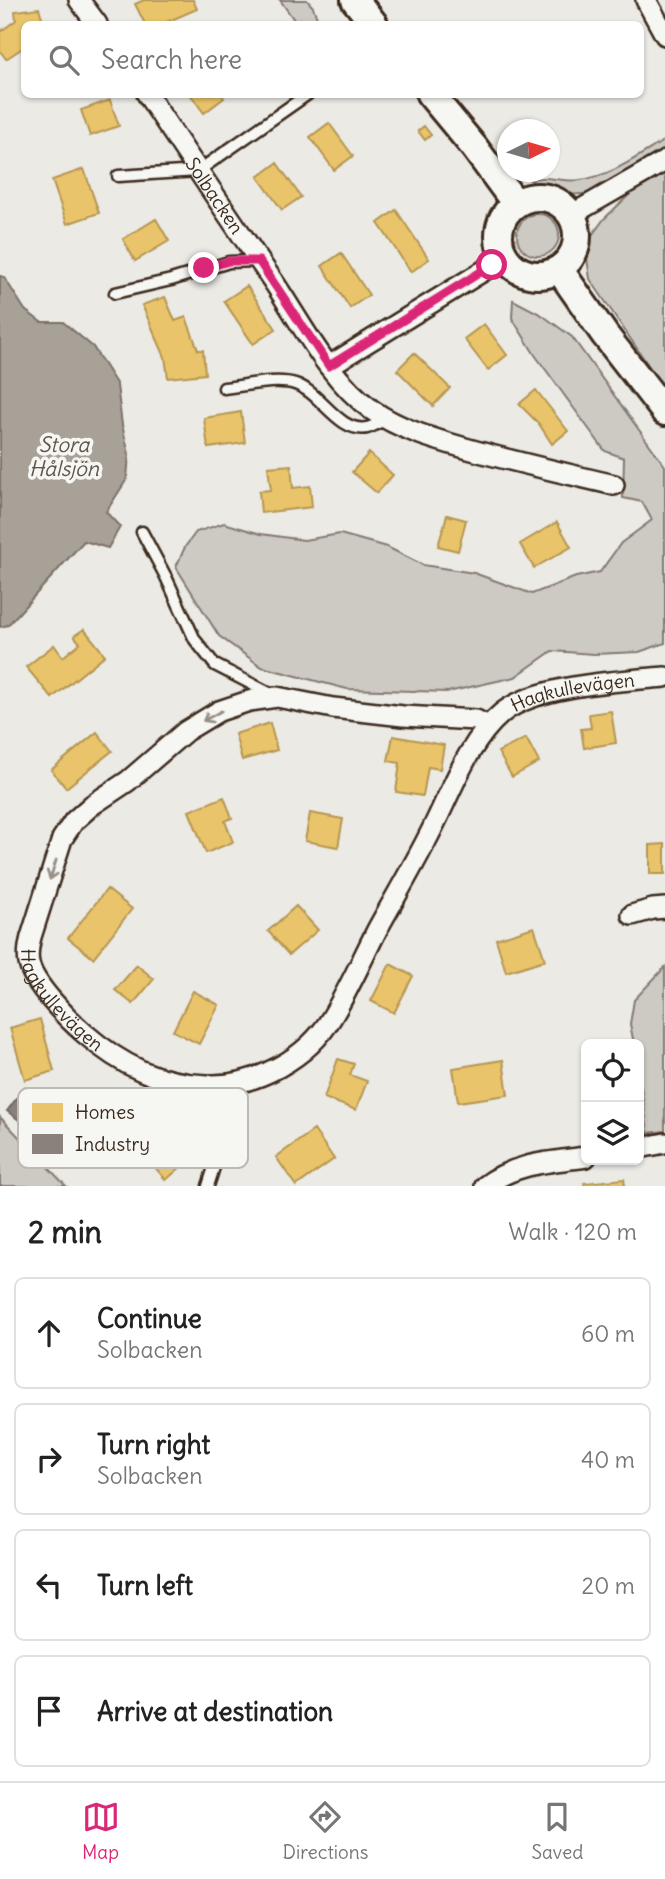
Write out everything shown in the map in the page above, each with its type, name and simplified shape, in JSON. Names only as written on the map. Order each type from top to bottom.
[{"type":"street","points":[[79,0],[95,21]]},
{"type":"street","points":[[355,0],[372,21]]},
{"type":"street","points":[[646,0],[665,35]]},
{"type":"street","name":"Solbacken","points":[[150,98],[329,366],[352,393],[372,410],[398,424],[450,444],[614,485]]},
{"type":"street","points":[[433,98],[516,204]]},
{"type":"street","points":[[571,215],[665,161]]},
{"type":"street","points":[[530,199],[547,199],[563,207],[571,215],[577,233],[576,245],[572,256],[559,269],[545,275],[530,274],[516,268],[506,257],[500,241],[500,230],[507,214],[516,204],[530,199]]},
{"type":"street","points":[[329,366],[506,257]]},
{"type":"street","points":[[559,269],[605,335],[665,412]]},
{"type":"street","name":"Hagkullevägen","points":[[488,726],[476,720],[333,708],[277,697],[249,701],[219,711],[186,731],[128,781],[92,805],[74,821],[62,839],[31,937],[28,949],[33,974],[66,1016],[86,1035],[138,1070],[168,1081],[220,1086],[241,1083],[273,1070],[306,1048],[331,1020],[454,783],[488,726],[518,702],[553,691],[665,677]]},
{"type":"street","points":[[632,915],[665,908]]},
{"type":"street","points":[[644,1147],[665,1143]]},
{"type":"street","points":[[485,1186],[501,1175],[528,1165],[581,1158]]},
{"type":"lane","points":[[118,176],[198,171],[302,98]]},
{"type":"lane","points":[[115,293],[171,280],[229,261],[259,261]]},
{"type":"lane","points":[[224,387],[293,383],[309,390],[352,428],[369,429],[386,418]]},
{"type":"lane","points":[[142,532],[195,640],[215,665],[277,697]]},
{"type":"lane","points":[[239,1088],[241,1083]]},
{"type":"lane","points":[[208,1186],[214,1168]]},
{"type":"shaded area","points":[[280,0],[307,0],[318,21],[295,21]]},
{"type":"shaded area","points":[[665,140],[665,154],[590,193],[558,193],[534,182],[592,178],[624,164]]},
{"type":"shaded area","points":[[665,171],[665,381],[661,384],[590,279],[587,258],[590,238],[604,219],[632,192]]},
{"type":"shaded area","points":[[538,214],[553,220],[559,235],[553,250],[538,256],[523,250],[517,235],[523,220]]},
{"type":"shaded area","points":[[513,300],[542,315],[572,337],[665,466],[665,643],[639,652],[594,654],[552,651],[515,677],[448,692],[347,689],[262,667],[219,636],[176,567],[185,547],[196,532],[224,523],[261,534],[304,540],[340,534],[387,547],[423,565],[474,573],[532,594],[576,577],[600,572],[621,543],[652,520],[642,502],[623,498],[624,458],[605,451],[535,355],[512,318]]},
{"type":"shaded area","points":[[665,967],[665,1131],[648,1133],[644,1107],[644,1039],[633,1039],[630,1024],[634,1000]]},
{"type":"shaded area","points":[[0,1117],[18,1136],[18,1168],[49,1168],[66,1186],[0,1186]]},
{"type":"water","name":"Stora Hålsjön","points":[[0,276],[4,277],[25,310],[41,322],[63,322],[93,347],[117,385],[129,454],[127,479],[106,512],[120,527],[108,548],[84,541],[8,625],[0,627]]},
{"type":"building: Homes","points":[[144,0],[193,0],[197,9],[169,21],[144,21],[135,4]]},
{"type":"building: Homes","points":[[39,8],[43,21],[21,21],[21,49],[6,59],[0,51],[0,32],[16,20],[15,11]]},
{"type":"building: Homes","points":[[193,98],[224,98],[204,113]]},
{"type":"building: Homes","points":[[110,100],[119,126],[90,136],[81,110]]},
{"type":"building: Homes","points":[[329,123],[353,156],[334,170],[310,137]]},
{"type":"building: Homes","points":[[424,126],[431,135],[425,140],[418,131]]},
{"type":"building: Homes","points":[[277,163],[301,197],[282,210],[258,177]]},
{"type":"building: Homes","points":[[84,169],[99,213],[67,224],[52,180]]},
{"type":"building: Homes","points":[[396,210],[429,259],[411,272],[378,223]]},
{"type":"building: Homes","points":[[156,219],[169,241],[135,261],[123,239]]},
{"type":"building: Homes","points":[[341,253],[369,295],[350,308],[322,266]]},
{"type":"building: Homes","points":[[247,286],[276,329],[253,344],[224,301]]},
{"type":"building: Homes","points":[[165,297],[175,321],[186,317],[198,350],[203,350],[205,374],[168,378],[165,357],[142,305]]},
{"type":"building: Homes","points":[[484,324],[507,355],[488,370],[464,339]]},
{"type":"building: Homes","points":[[414,353],[450,388],[433,406],[397,370]]},
{"type":"building: Homes","points":[[536,390],[568,431],[552,444],[539,424],[519,404]]},
{"type":"building: Homes","points":[[241,412],[245,443],[208,448],[204,418]]},
{"type":"building: Homes","points":[[369,453],[393,475],[377,493],[352,472]]},
{"type":"building: Homes","points":[[291,465],[293,488],[310,486],[312,507],[261,513],[259,491],[271,490],[268,467]]},
{"type":"building: Homes","points":[[447,515],[466,520],[458,551],[438,546]]},
{"type":"building: Homes","points":[[557,522],[571,547],[534,568],[520,544]]},
{"type":"building: Homes","points":[[84,629],[105,655],[52,698],[26,667],[54,645],[63,657],[80,643],[74,636]]},
{"type":"building: Homes","points":[[611,711],[616,743],[584,748],[581,729],[591,728],[589,714]]},
{"type":"building: Homes","points":[[270,723],[277,750],[242,760],[235,734]]},
{"type":"building: Homes","points":[[97,732],[112,751],[66,788],[51,770]]},
{"type":"building: Homes","points":[[393,736],[444,745],[440,769],[428,767],[423,796],[396,792],[400,763],[388,761]]},
{"type":"building: Homes","points":[[526,738],[539,762],[512,777],[498,752]]},
{"type":"building: Homes","points":[[224,797],[232,818],[225,821],[233,842],[206,853],[189,811]]},
{"type":"building: Homes","points":[[310,813],[343,819],[338,847],[305,841]]},
{"type":"building: Homes","points":[[665,844],[665,874],[650,874],[650,845]]},
{"type":"building: Homes","points":[[107,889],[132,909],[93,958],[68,938]]},
{"type":"building: Homes","points":[[296,906],[318,930],[289,955],[268,931]]},
{"type":"building: Homes","points":[[534,927],[545,960],[506,972],[496,939]]},
{"type":"building: Homes","points":[[390,964],[413,976],[394,1013],[371,1001]]},
{"type":"building: Homes","points":[[137,965],[154,979],[133,1004],[115,990]]},
{"type":"building: Homes","points":[[193,991],[219,1005],[199,1044],[173,1031]]},
{"type":"building: Homes","points":[[40,1019],[54,1071],[25,1080],[10,1028]]},
{"type":"building: Homes","points":[[338,1059],[354,1064],[350,1075],[367,1081],[356,1110],[324,1098]]},
{"type":"building: Homes","points":[[503,1060],[508,1095],[458,1102],[453,1068]]},
{"type":"building: Homes","points":[[314,1130],[334,1159],[296,1186],[276,1157]]},
{"type":"building: Homes","points":[[156,1168],[180,1168],[166,1180]]},
{"type":"building: Homes","points":[[624,1179],[625,1186],[585,1186],[584,1183]]},
{"type":"building: Industry","points":[[18,1096],[18,1119],[7,1111]]},
{"type":"route","points":[[204,268],[229,261],[259,261],[329,366],[492,265]]}]
